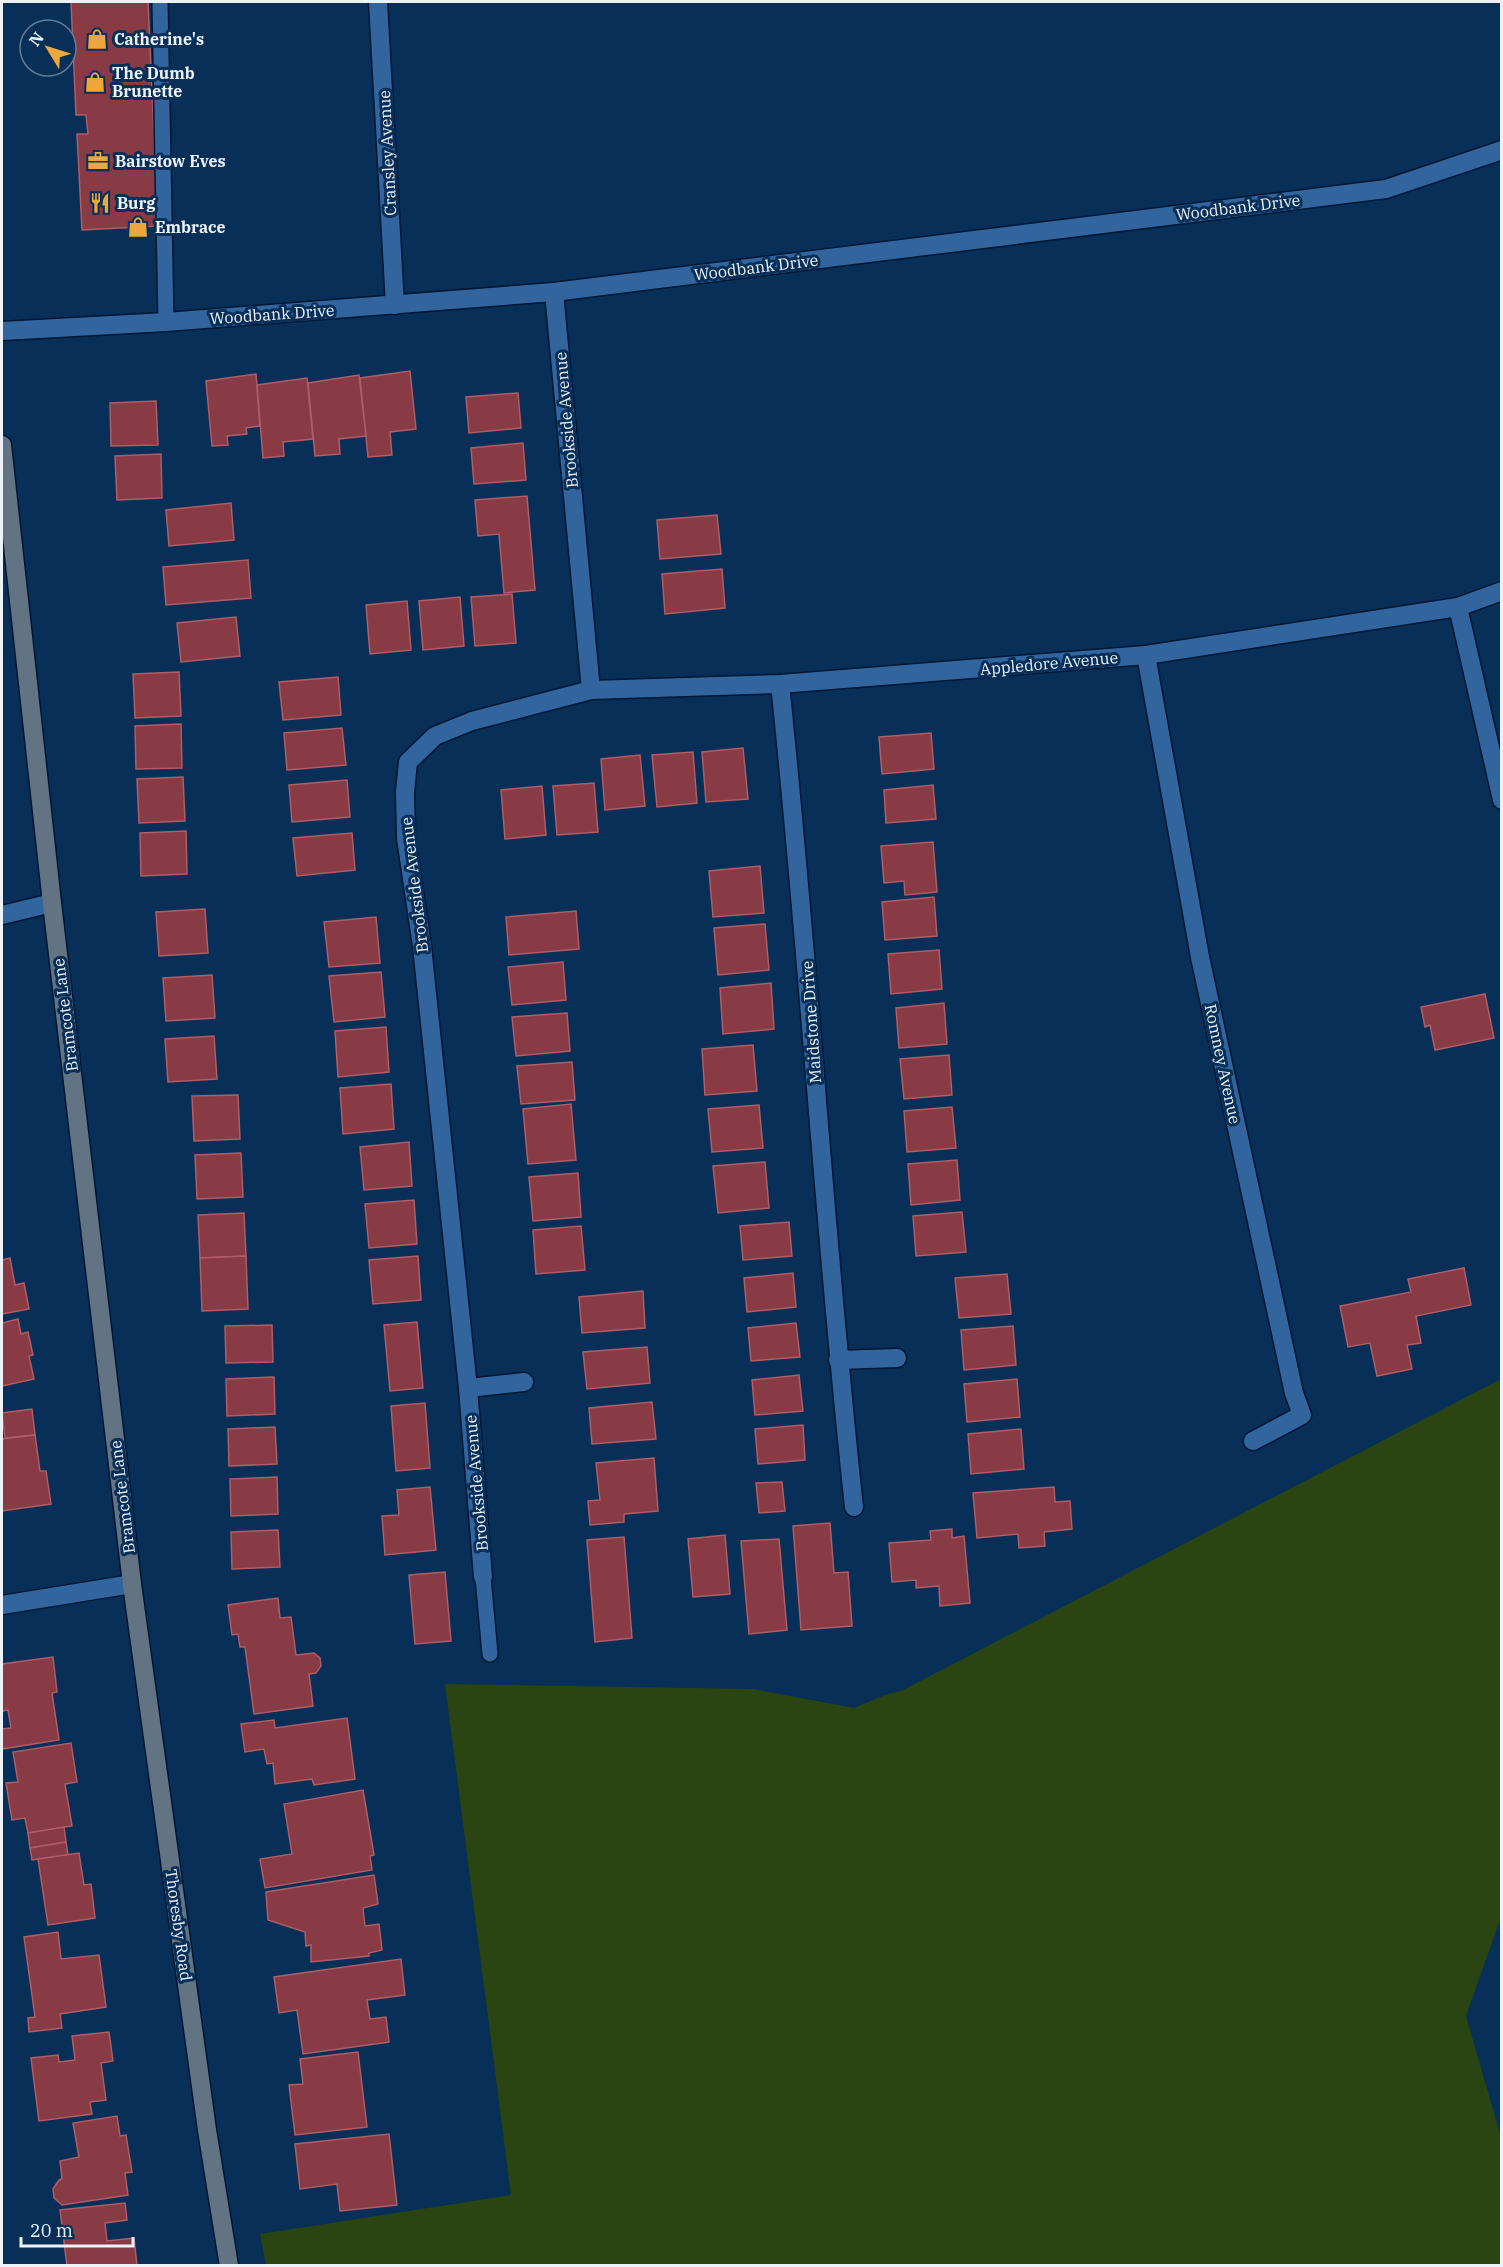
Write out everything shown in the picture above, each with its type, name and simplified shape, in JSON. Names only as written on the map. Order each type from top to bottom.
[{"type":"street","name":"Cransley Avenue","points":[[378,2],[395,304]]},
{"type":"street","name":"Woodbank Drive","points":[[2,330],[166,322],[554,292],[1386,189],[1502,150]]},
{"type":"street","name":"Brookside Avenue","points":[[483,1577],[468,1388],[422,946],[406,838],[405,792],[408,762],[435,736],[472,721],[591,690],[554,292]]},
{"type":"street","name":"Bramcote Lane","points":[[2,444],[52,903],[132,1584]]},
{"type":"street","name":"Appledore Avenue","points":[[591,690],[780,684],[1146,655],[1458,607],[1502,591]]},
{"type":"street","points":[[1458,607],[1502,800]]},
{"type":"street","name":"Romney Avenue","points":[[1146,655],[1200,957],[1294,1393],[1302,1415],[1253,1441]]},
{"type":"street","name":"Maidstone Drive","points":[[780,684],[796,832],[838,1360],[854,1507]]},
{"type":"street","points":[[2,915],[52,903]]},
{"type":"street","points":[[838,1360],[897,1358]]},
{"type":"street","points":[[468,1388],[524,1382]]},
{"type":"street","points":[[2,1605],[132,1584]]},
{"type":"street","name":"Thoresby Road","points":[[132,1584],[207,2130],[229,2265]]},
{"type":"lane","points":[[160,2],[166,322]]},
{"type":"lane","points":[[483,1577],[490,1654]]},
{"type":"green space","points":[[1501,1379],[1502,1914],[1466,2016],[1501,2137],[1501,2265],[266,2265],[260,2234],[511,2195],[445,1684],[753,1689],[854,1708],[903,1690]]},
{"type":"building","points":[[71,2],[148,2],[158,226],[82,230],[77,134],[88,134],[86,115],[76,115],[74,78],[78,78],[78,18],[72,18]]},
{"type":"building","points":[[410,371],[416,429],[390,432],[392,455],[368,457],[360,378]]},
{"type":"building","points":[[256,374],[260,426],[246,428],[247,434],[227,436],[228,445],[212,446],[206,381]]},
{"type":"building","points":[[359,375],[366,436],[339,439],[340,454],[315,456],[308,383]]},
{"type":"building","points":[[307,378],[313,439],[283,442],[284,456],[263,458],[257,385]]},
{"type":"building","points":[[518,393],[521,428],[469,433],[466,397]]},
{"type":"building","points":[[156,401],[158,445],[111,446],[110,403]]},
{"type":"building","points":[[523,443],[526,480],[474,484],[471,448]]},
{"type":"building","points":[[161,454],[162,498],[117,500],[115,456]]},
{"type":"building","points":[[527,496],[535,590],[504,593],[499,534],[478,536],[475,500]]},
{"type":"building","points":[[231,503],[234,540],[169,546],[166,510]]},
{"type":"building","points":[[717,515],[721,554],[660,559],[657,520]]},
{"type":"building","points":[[248,560],[251,598],[166,605],[163,567]]},
{"type":"building","points":[[722,569],[725,608],[665,614],[662,574]]},
{"type":"building","points":[[512,594],[516,643],[475,646],[471,597]]},
{"type":"building","points":[[460,597],[464,646],[423,650],[419,601]]},
{"type":"building","points":[[407,601],[411,650],[370,654],[366,605]]},
{"type":"building","points":[[236,617],[240,656],[181,662],[177,623]]},
{"type":"building","points":[[179,672],[181,716],[135,718],[133,674]]},
{"type":"building","points":[[338,677],[341,715],[283,720],[279,682]]},
{"type":"building","points":[[181,724],[182,768],[136,769],[135,726]]},
{"type":"building","points":[[342,728],[346,765],[287,770],[284,733]]},
{"type":"building","points":[[931,733],[934,769],[882,774],[879,737]]},
{"type":"building","points":[[743,748],[748,799],[706,802],[702,752]]},
{"type":"building","points":[[693,752],[697,803],[657,807],[652,755]]},
{"type":"building","points":[[640,755],[645,806],[605,810],[601,759]]},
{"type":"building","points":[[183,777],[185,821],[139,823],[137,779]]},
{"type":"building","points":[[347,780],[350,817],[292,822],[289,785]]},
{"type":"building","points":[[594,783],[598,832],[557,835],[553,786]]},
{"type":"building","points":[[933,785],[936,819],[886,823],[884,790]]},
{"type":"building","points":[[542,786],[546,835],[505,839],[501,790]]},
{"type":"building","points":[[186,831],[187,874],[141,876],[140,833]]},
{"type":"building","points":[[352,833],[355,870],[297,876],[293,838]]},
{"type":"building","points":[[933,842],[937,892],[905,895],[904,881],[884,883],[881,846]]},
{"type":"building","points":[[760,866],[764,913],[713,917],[709,871]]},
{"type":"building","points":[[934,897],[937,936],[885,940],[882,902]]},
{"type":"building","points":[[205,909],[208,953],[159,956],[156,912]]},
{"type":"building","points":[[576,911],[579,949],[509,955],[506,917]]},
{"type":"building","points":[[376,917],[380,963],[329,967],[324,922]]},
{"type":"building","points":[[765,924],[769,970],[718,975],[714,928]]},
{"type":"building","points":[[939,950],[942,989],[891,994],[888,954]]},
{"type":"building","points":[[563,962],[566,1000],[512,1005],[508,967]]},
{"type":"building","points":[[381,972],[385,1017],[334,1022],[329,976]]},
{"type":"building","points":[[212,975],[215,1018],[166,1021],[163,978]]},
{"type":"building","points":[[771,983],[774,1029],[723,1034],[720,988]]},
{"type":"building","points":[[1485,994],[1494,1038],[1435,1050],[1430,1025],[1425,1027],[1421,1007]]},
{"type":"building","points":[[944,1003],[947,1044],[899,1048],[896,1008]]},
{"type":"building","points":[[567,1013],[570,1051],[516,1056],[512,1017]]},
{"type":"building","points":[[386,1027],[389,1072],[338,1077],[335,1031]]},
{"type":"building","points":[[214,1036],[217,1079],[168,1082],[165,1039]]},
{"type":"building","points":[[753,1045],[757,1091],[705,1095],[702,1049]]},
{"type":"building","points":[[949,1055],[952,1095],[904,1099],[900,1059]]},
{"type":"building","points":[[572,1062],[575,1100],[521,1104],[517,1066]]},
{"type":"building","points":[[391,1084],[394,1129],[343,1134],[340,1088]]},
{"type":"building","points":[[238,1095],[240,1139],[194,1141],[192,1096]]},
{"type":"building","points":[[571,1104],[576,1160],[528,1164],[523,1109]]},
{"type":"building","points":[[759,1105],[763,1148],[712,1152],[708,1109]]},
{"type":"building","points":[[952,1107],[956,1148],[907,1152],[904,1111]]},
{"type":"building","points":[[409,1142],[412,1186],[364,1190],[360,1147]]},
{"type":"building","points":[[241,1153],[243,1197],[197,1199],[195,1155]]},
{"type":"building","points":[[957,1160],[960,1200],[911,1205],[908,1164]]},
{"type":"building","points":[[765,1162],[769,1208],[718,1213],[713,1166]]},
{"type":"building","points":[[578,1173],[581,1217],[533,1221],[529,1177]]},
{"type":"building","points":[[414,1200],[417,1244],[369,1248],[365,1204]]},
{"type":"building","points":[[962,1212],[966,1252],[916,1256],[913,1216]]},
{"type":"building","points":[[244,1213],[246,1256],[200,1258],[198,1215]]},
{"type":"building","points":[[789,1222],[792,1256],[743,1260],[740,1226]]},
{"type":"building","points":[[581,1226],[585,1270],[536,1274],[533,1230]]},
{"type":"building","points":[[246,1256],[248,1309],[202,1311],[200,1258]]},
{"type":"building","points":[[418,1256],[421,1300],[373,1304],[369,1260]]},
{"type":"building","points":[[10,1258],[15,1285],[24,1283],[29,1309],[2,1314],[2,1260]]},
{"type":"building","points":[[1464,1268],[1471,1305],[1416,1316],[1421,1343],[1407,1345],[1412,1369],[1377,1376],[1370,1343],[1348,1347],[1340,1306],[1411,1292],[1408,1279]]},
{"type":"building","points":[[793,1273],[796,1307],[747,1312],[744,1278]]},
{"type":"building","points":[[1007,1274],[1011,1314],[959,1318],[955,1278]]},
{"type":"building","points":[[643,1291],[645,1328],[582,1333],[579,1297]]},
{"type":"building","points":[[18,1319],[21,1334],[28,1332],[33,1355],[29,1356],[34,1379],[2,1386],[2,1323]]},
{"type":"building","points":[[417,1322],[423,1388],[390,1391],[384,1325]]},
{"type":"building","points":[[796,1323],[800,1357],[751,1361],[748,1328]]},
{"type":"building","points":[[272,1325],[273,1362],[226,1363],[225,1326]]},
{"type":"building","points":[[1013,1326],[1016,1365],[964,1370],[961,1330]]},
{"type":"building","points":[[647,1347],[650,1383],[587,1389],[583,1352]]},
{"type":"building","points":[[799,1375],[803,1411],[755,1415],[752,1380]]},
{"type":"building","points":[[274,1377],[275,1414],[227,1416],[226,1379]]},
{"type":"building","points":[[1017,1379],[1020,1417],[967,1422],[964,1384]]},
{"type":"building","points":[[652,1402],[656,1439],[592,1444],[589,1408]]},
{"type":"building","points":[[425,1403],[430,1468],[396,1471],[391,1406]]},
{"type":"building","points":[[32,1409],[35,1435],[5,1438],[2,1413]]},
{"type":"building","points":[[803,1425],[805,1460],[758,1464],[755,1429]]},
{"type":"building","points":[[275,1427],[277,1464],[229,1466],[228,1429]]},
{"type":"building","points":[[1021,1429],[1024,1469],[971,1474],[968,1434]]},
{"type":"building","points":[[35,1435],[40,1471],[46,1471],[51,1504],[2,1511],[2,1439]]},
{"type":"building","points":[[654,1458],[658,1511],[624,1514],[624,1522],[590,1525],[588,1501],[600,1500],[596,1463]]},
{"type":"building","points":[[277,1477],[278,1514],[231,1516],[230,1479]]},
{"type":"building","points":[[782,1482],[785,1511],[759,1513],[756,1483]]},
{"type":"building","points":[[430,1487],[436,1550],[385,1555],[382,1516],[399,1515],[397,1490]]},
{"type":"building","points":[[1054,1487],[1055,1502],[1070,1501],[1072,1529],[1044,1532],[1045,1546],[1019,1548],[1018,1534],[977,1538],[973,1493]]},
{"type":"building","points":[[830,1523],[834,1573],[848,1572],[852,1626],[801,1630],[793,1526]]},
{"type":"building","points":[[952,1529],[952,1538],[964,1536],[970,1603],[940,1606],[939,1586],[916,1588],[916,1580],[892,1582],[889,1543],[931,1540],[930,1531]]},
{"type":"building","points":[[278,1530],[280,1567],[232,1569],[231,1532]]},
{"type":"building","points":[[725,1535],[730,1594],[693,1597],[688,1539]]},
{"type":"building","points":[[624,1537],[632,1638],[595,1642],[587,1540]]},
{"type":"building","points":[[779,1539],[787,1630],[749,1634],[741,1541]]},
{"type":"building","points":[[445,1572],[451,1641],[415,1644],[409,1575]]},
{"type":"building","points":[[278,1598],[280,1618],[291,1617],[296,1655],[314,1653],[320,1658],[321,1666],[316,1673],[309,1674],[313,1706],[254,1714],[245,1647],[240,1647],[238,1634],[232,1635],[228,1605]]},
{"type":"building","points":[[53,1657],[57,1692],[52,1693],[59,1740],[2,1749],[2,1729],[11,1728],[8,1710],[2,1711],[2,1664]]},
{"type":"building","points":[[347,1718],[355,1779],[314,1785],[312,1779],[275,1784],[273,1763],[267,1764],[264,1749],[245,1752],[241,1724],[274,1720],[275,1728]]},
{"type":"building","points":[[71,1743],[77,1782],[65,1784],[72,1826],[28,1833],[25,1818],[12,1820],[6,1783],[18,1782],[13,1752]]},
{"type":"building","points":[[363,1790],[374,1855],[370,1856],[372,1870],[265,1888],[260,1859],[292,1854],[284,1804]]},
{"type":"building","points":[[64,1827],[66,1842],[30,1848],[28,1833]]},
{"type":"building","points":[[66,1842],[68,1855],[32,1860],[30,1848]]},
{"type":"building","points":[[79,1853],[84,1885],[91,1884],[95,1918],[48,1925],[38,1859]]},
{"type":"building","points":[[374,1875],[378,1904],[363,1908],[365,1926],[379,1924],[382,1950],[369,1953],[369,1956],[311,1962],[311,1945],[306,1946],[305,1932],[268,1920],[266,1892]]},
{"type":"building","points":[[58,1932],[61,1959],[99,1955],[106,2007],[60,2014],[62,2028],[29,2032],[28,2018],[35,2017],[24,1937]]},
{"type":"building","points":[[401,1959],[405,1995],[367,2000],[370,2019],[386,2017],[389,2042],[303,2054],[297,2010],[279,2013],[274,1977]]},
{"type":"building","points":[[109,2032],[113,2061],[101,2063],[106,2100],[90,2102],[92,2114],[39,2121],[31,2058],[58,2055],[59,2062],[75,2060],[72,2036]]},
{"type":"building","points":[[358,2052],[367,2127],[295,2135],[289,2085],[303,2084],[300,2059]]},
{"type":"building","points":[[117,2116],[120,2136],[126,2135],[132,2172],[125,2173],[128,2195],[62,2205],[54,2198],[53,2189],[62,2179],[60,2161],[79,2157],[73,2123]]},
{"type":"building","points":[[389,2134],[397,2205],[340,2211],[337,2184],[300,2189],[295,2144]]},
{"type":"building","points":[[125,2203],[127,2220],[105,2223],[107,2241],[134,2238],[137,2266],[67,2266],[60,2210]]},
{"type":"place","name":"Catherine's","points":[[97,39]]},
{"type":"place","name":"The Dumb Brunette","points":[[95,82]]},
{"type":"place","name":"Bairstow Eves","points":[[98,161]]},
{"type":"place","name":"Burg","points":[[100,203]]},
{"type":"place","name":"Embrace","points":[[138,227]]}]
